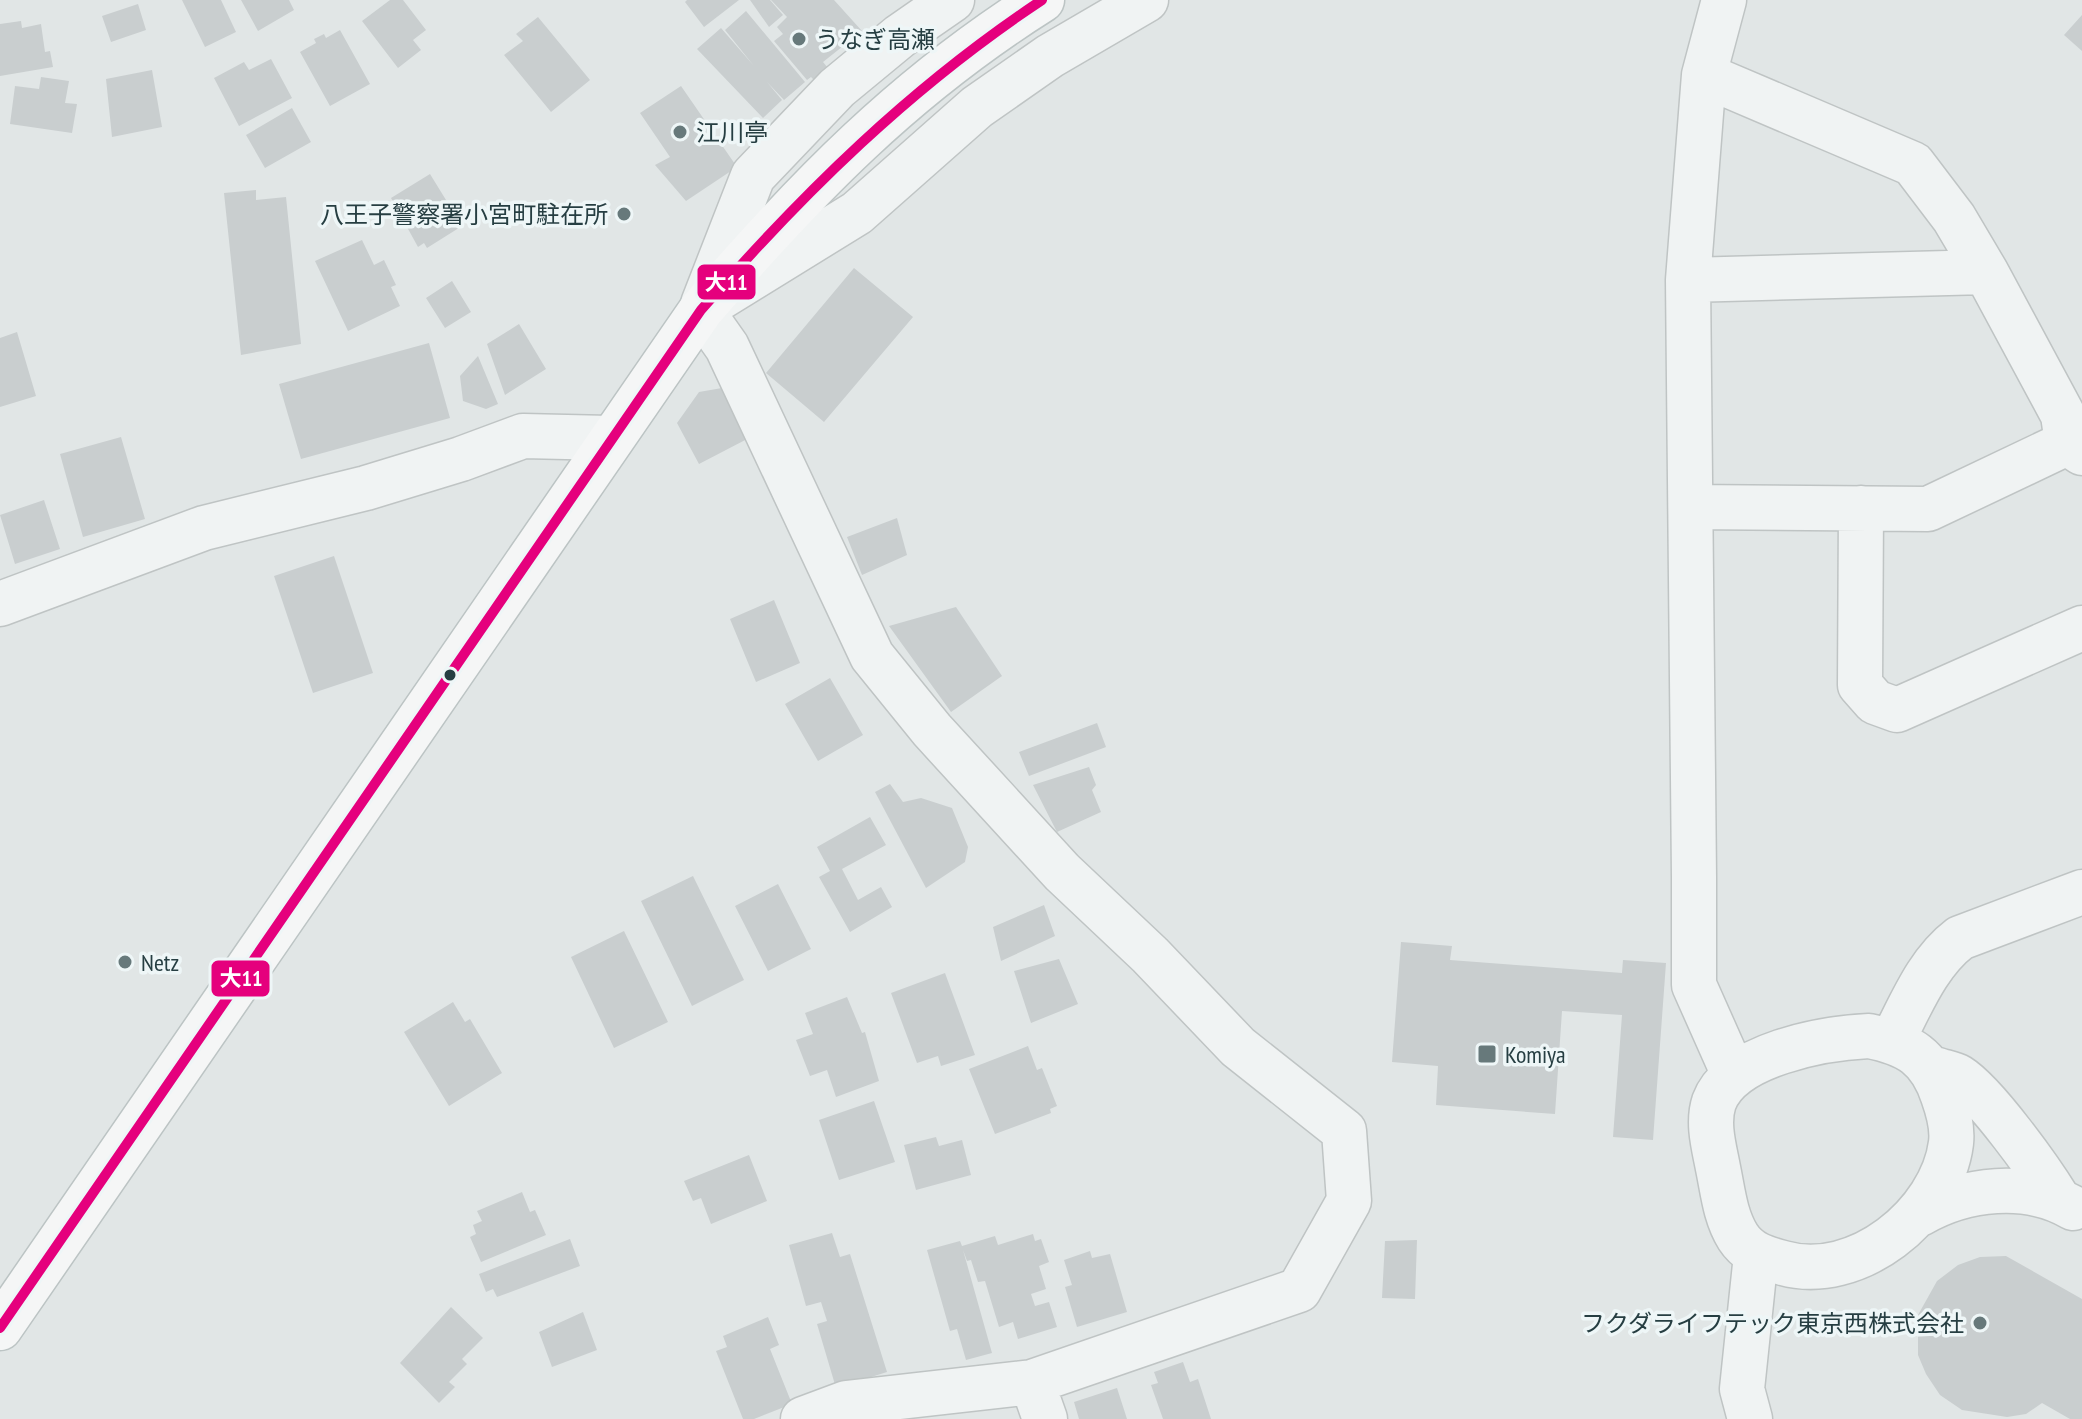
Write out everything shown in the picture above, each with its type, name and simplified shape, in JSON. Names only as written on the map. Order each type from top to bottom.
[{"type":"main road","points":[[0,1328],[701,310],[788,209],[868,131],[988,36],[1042,0]]},
{"type":"street","points":[[701,310],[753,176],[837,88],[900,36],[952,0]]},
{"type":"street","points":[[701,310],[857,213],[977,107],[1050,56],[1146,0]]},
{"type":"street","points":[[1724,0],[1704,75],[1688,280],[1692,974],[1697,998],[1734,1075]]},
{"type":"street","points":[[1691,507],[1928,509],[2075,448],[2063,415],[1986,272],[1954,218],[1913,164],[1704,75]]},
{"type":"street","points":[[1688,280],[1986,272]]},
{"type":"street","points":[[701,310],[727,347],[872,656],[932,730],[1062,872],[1150,955],[1238,1047],[1344,1131],[1349,1201],[1299,1290],[1039,1400],[846,1403],[803,1419]]},
{"type":"street","points":[[0,604],[204,528],[366,488],[523,436],[610,438]]},
{"type":"street","points":[[1861,508],[1860,685],[1875,702],[1897,710],[2082,628]]},
{"type":"street","points":[[1892,1041],[1936,960],[1947,948],[1960,938],[2082,892]]},
{"type":"street","points":[[1869,1036],[1892,1041],[1935,1069],[1959,1077],[2070,1206],[1997,1191],[1968,1192],[1944,1200],[1853,1259],[1823,1268],[1791,1265],[1756,1255],[1740,1241],[1728,1220],[1711,1131],[1714,1102],[1734,1075],[1777,1053],[1844,1037],[1869,1036]]},
{"type":"street","points":[[1920,1214],[1946,1165],[1951,1143],[1947,1105],[1935,1069]]},
{"type":"street","points":[[1750,1419],[1742,1389],[1756,1255]]},
{"type":"building","points":[[182,0],[221,0],[236,32],[205,47]]},
{"type":"building","points":[[241,0],[289,0],[294,10],[258,31]]},
{"type":"building","points":[[390,0],[403,0],[426,30],[413,40],[421,50],[398,68],[362,21]]},
{"type":"building","points":[[739,0],[704,27],[685,2]]},
{"type":"building","points":[[750,0],[770,0],[783,15],[769,27]]},
{"type":"building","points":[[771,0],[834,0],[862,31],[823,62],[828,68],[814,80],[811,77],[807,80],[774,41],[783,34],[777,27],[787,17]]},
{"type":"building","points":[[138,4],[146,30],[111,42],[102,16]]},
{"type":"building","points":[[746,11],[805,82],[784,100],[767,82],[782,100],[763,118],[697,49],[721,28],[754,66],[725,30]]},
{"type":"building","points":[[2082,15],[2082,51],[2064,35]]},
{"type":"building","points":[[538,17],[590,80],[551,112],[504,55],[523,41],[516,34]]},
{"type":"building","points":[[21,21],[22,28],[41,24],[45,52],[50,51],[53,67],[0,76],[0,24]]},
{"type":"building","points":[[340,30],[370,84],[330,106],[300,52],[316,43],[314,39],[324,34],[326,38]]},
{"type":"building","points":[[271,59],[292,98],[239,126],[214,78],[244,62],[249,70]]},
{"type":"building","points":[[152,70],[162,127],[112,137],[106,79]]},
{"type":"building","points":[[41,77],[69,81],[65,103],[77,104],[72,133],[10,124],[15,86],[39,89]]},
{"type":"building","points":[[681,86],[737,167],[686,201],[655,165],[670,157],[640,113]]},
{"type":"building","points":[[292,108],[311,142],[265,168],[246,135]]},
{"type":"building","points":[[430,174],[462,226],[427,248],[424,243],[418,247],[391,198]]},
{"type":"building","points":[[256,190],[256,200],[286,197],[301,344],[241,355],[224,193]]},
{"type":"building","points":[[362,240],[374,265],[384,260],[396,285],[391,287],[400,306],[348,331],[315,261]]},
{"type":"building","points":[[854,268],[913,317],[824,422],[766,373]]},
{"type":"building","points":[[452,281],[471,312],[445,328],[426,298]]},
{"type":"building","points":[[519,324],[546,369],[505,395],[487,344]]},
{"type":"building","points":[[17,332],[36,396],[0,407],[0,338]]},
{"type":"building","points":[[429,343],[450,418],[301,459],[279,384]]},
{"type":"building","points":[[478,356],[498,404],[486,409],[463,401],[460,376]]},
{"type":"building","points":[[722,388],[749,438],[699,464],[677,423],[699,392]]},
{"type":"building","points":[[121,437],[145,519],[83,537],[60,454]]},
{"type":"building","points":[[44,500],[60,549],[15,564],[0,515]]},
{"type":"building","points":[[897,518],[907,555],[862,575],[847,537]]},
{"type":"building","points":[[334,556],[373,673],[313,693],[274,576]]},
{"type":"building","points":[[774,600],[800,663],[756,682],[730,619]]},
{"type":"building","points":[[956,607],[1002,676],[951,712],[889,626]]},
{"type":"building","points":[[830,678],[863,735],[818,761],[785,704]]},
{"type":"building","points":[[1097,723],[1106,747],[1029,776],[1019,752]]},
{"type":"building","points":[[1089,767],[1096,785],[1092,790],[1101,812],[1057,832],[1033,785]]},
{"type":"building","points":[[890,784],[903,802],[921,798],[952,808],[968,847],[965,862],[926,888],[875,792]]},
{"type":"building","points":[[870,817],[886,845],[842,869],[858,900],[881,887],[892,907],[850,932],[819,877],[830,871],[817,847]]},
{"type":"building","points":[[693,876],[744,980],[692,1006],[641,901]]},
{"type":"building","points":[[778,884],[811,949],[768,971],[735,906]]},
{"type":"building","points":[[1044,905],[1055,936],[1001,961],[993,927]]},
{"type":"building","points":[[624,931],[668,1022],[614,1048],[571,957]]},
{"type":"building","points":[[1401,942],[1452,946],[1450,960],[1622,973],[1623,960],[1666,963],[1653,1140],[1613,1137],[1622,1015],[1562,1011],[1555,1114],[1436,1105],[1438,1066],[1392,1062]]},
{"type":"building","points":[[1059,959],[1078,1004],[1031,1023],[1014,971]]},
{"type":"building","points":[[945,973],[975,1055],[941,1066],[938,1056],[917,1063],[891,993]]},
{"type":"building","points":[[847,997],[862,1033],[865,1032],[879,1081],[836,1097],[827,1070],[810,1076],[796,1040],[813,1034],[805,1013]]},
{"type":"building","points":[[453,1002],[465,1022],[470,1019],[502,1073],[449,1106],[404,1032]]},
{"type":"building","points":[[1028,1046],[1037,1070],[1042,1068],[1057,1106],[1050,1109],[1051,1113],[995,1134],[969,1069]]},
{"type":"building","points":[[874,1101],[895,1162],[839,1180],[819,1120]]},
{"type":"building","points":[[936,1137],[939,1146],[962,1140],[971,1175],[916,1190],[904,1145]]},
{"type":"building","points":[[749,1155],[767,1201],[711,1224],[701,1198],[693,1201],[684,1181]]},
{"type":"building","points":[[522,1192],[530,1212],[535,1210],[546,1235],[481,1262],[470,1237],[476,1234],[473,1225],[482,1221],[477,1211]]},
{"type":"building","points":[[832,1233],[840,1257],[850,1254],[887,1372],[836,1388],[817,1324],[827,1321],[821,1302],[806,1306],[789,1245]]},
{"type":"building","points":[[1033,1234],[1035,1241],[1041,1239],[1049,1262],[1039,1266],[1046,1289],[1031,1294],[1035,1306],[1049,1302],[1057,1327],[1018,1339],[1013,1322],[999,1327],[985,1281],[978,1282],[971,1260],[967,1261],[963,1250],[992,1353],[966,1360],[957,1329],[950,1331],[927,1250],[960,1241],[962,1246],[995,1236],[998,1245]]},
{"type":"building","points":[[570,1239],[580,1266],[497,1297],[493,1289],[486,1292],[479,1274]]},
{"type":"building","points":[[1417,1240],[1415,1299],[1382,1298],[1385,1241]]},
{"type":"building","points":[[1090,1251],[1092,1258],[1110,1254],[1127,1312],[1077,1327],[1065,1287],[1072,1285],[1064,1260]]},
{"type":"building","points":[[2006,1256],[2082,1299],[2082,1419],[2070,1419],[2042,1403],[2026,1414],[2007,1417],[1962,1410],[1940,1395],[1926,1374],[1918,1355],[1918,1315],[1937,1281],[1958,1265],[1980,1257]]},
{"type":"building","points":[[451,1307],[483,1338],[462,1359],[467,1364],[449,1382],[455,1387],[439,1403],[400,1363]]},
{"type":"building","points":[[583,1312],[597,1350],[552,1367],[539,1332]]},
{"type":"building","points":[[768,1317],[779,1345],[770,1349],[792,1404],[754,1419],[743,1419],[716,1351],[727,1347],[723,1336]]},
{"type":"building","points":[[1183,1362],[1190,1382],[1198,1379],[1211,1419],[1163,1419],[1151,1385],[1158,1383],[1154,1372]]},
{"type":"building","points":[[1117,1388],[1127,1419],[1079,1419],[1074,1402]]},
{"type":"transit line","name":"大11","points":[[0,1328],[701,310],[779,224],[861,143],[948,69],[1042,0]]},
{"type":"place","name":"うなぎ高瀬","points":[[799,39]]},
{"type":"place","name":"江川亭","points":[[680,132]]},
{"type":"place","name":"八王子警察署小宮町駐在所","points":[[624,214]]},
{"type":"place","name":"Netz","points":[[125,962]]},
{"type":"place","name":"Komiya","points":[[1487,1054]]},
{"type":"place","name":"フクダライフテック東京西株式会社","points":[[1980,1323]]}]
